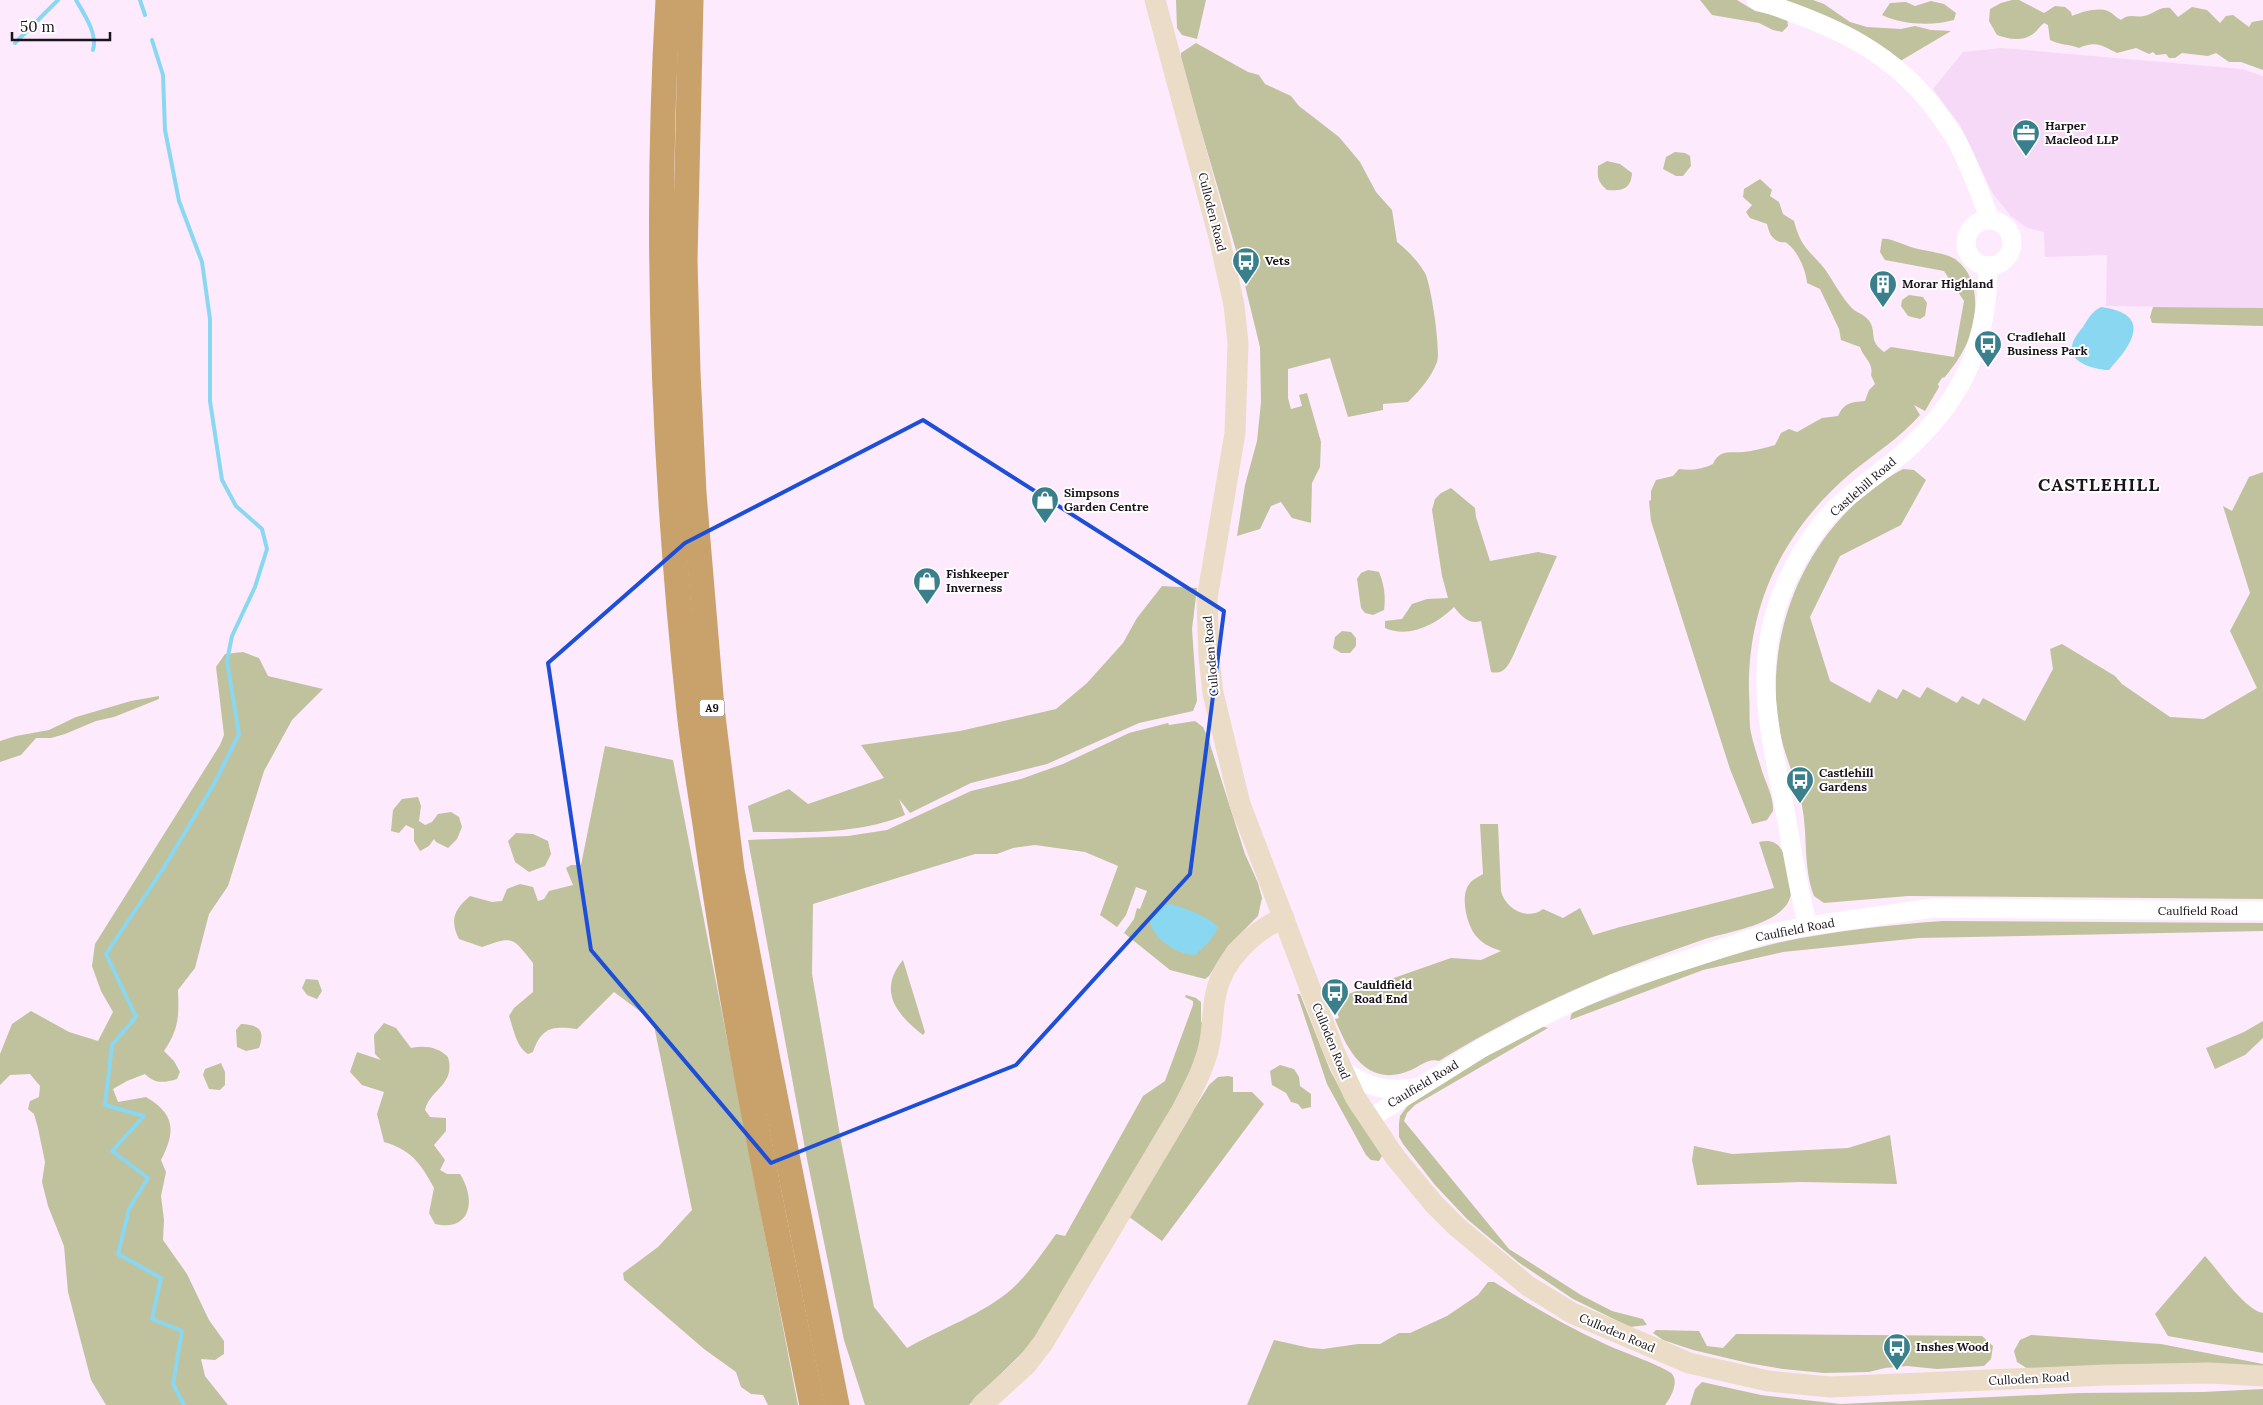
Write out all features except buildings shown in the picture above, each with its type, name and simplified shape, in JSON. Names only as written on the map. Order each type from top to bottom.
[{"type":"highway","name":"A9","points":[[668,0],[662,181],[664,369],[689,712],[714,886],[744,1065],[812,1405]]},
{"type":"highway","name":"A9","points":[[691,0],[686,154],[687,325],[694,493],[712,708],[732,870],[837,1405]]},
{"type":"main road","name":"Culloden Road","points":[[1155,0],[1219,237],[1234,305],[1238,343],[1235,434],[1207,599],[1209,657],[1213,693],[1240,804],[1342,1069],[1376,1114],[1384,1141],[1395,1157],[1439,1209],[1480,1248],[1528,1286],[1572,1313],[1689,1363],[1768,1381],[1830,1387],[2105,1374],[2210,1372],[2263,1376]]},
{"type":"main road","points":[[982,1405],[1026,1365],[1043,1343],[1182,1110],[1198,1078],[1209,1048],[1216,992],[1224,971],[1239,951],[1254,937],[1274,922],[1284,918]]},
{"type":"street","points":[[1756,0],[1832,27],[1867,47],[1901,72],[1932,104],[1959,143],[1990,219]]},
{"type":"street","points":[[1990,219],[2005,225],[2010,232],[2012,246],[2001,263],[1988,266],[1981,265],[1969,256],[1965,242],[1970,228],[1983,220],[1990,219]]},
{"type":"street","name":"Castlehill Road","points":[[1808,926],[1770,737],[1765,695],[1767,650],[1777,607],[1796,561],[1818,529],[1841,503],[1917,440],[1945,407],[1962,382],[1977,350],[1986,314],[1988,266]]},
{"type":"street","name":"Caulfield Road","points":[[1376,1114],[1482,1048],[1615,983],[1754,938],[1808,926],[1933,908],[2263,911]]},
{"type":"street","points":[[1342,1069],[1356,1079],[1374,1086],[1395,1090],[1420,1087]]},
{"type":"highlighted area","points":[[923,420],[1224,611],[1190,874],[1016,1065],[771,1163],[591,950],[548,663],[685,543]]},
{"type":"shaded area","points":[[2002,48],[2242,69],[2263,76],[2263,308],[2106,306],[2107,255],[2045,257],[2044,232],[2027,228],[2011,216],[1993,194],[1960,125],[1933,89],[1963,52]]},
{"type":"green space","points":[[1176,0],[1206,0],[1197,39],[1182,35],[1177,28]]},
{"type":"green space","points":[[1700,0],[1737,0],[1755,11],[1787,18],[1788,26],[1782,32],[1759,23],[1712,15]]},
{"type":"green space","points":[[1771,0],[1813,0],[1824,4],[1850,22],[1867,27],[1901,29],[1915,26],[1931,30],[1951,31],[1902,60],[1896,60]]},
{"type":"green space","points":[[2012,0],[2019,0],[2044,13],[2055,6],[2065,7],[2071,12],[2072,16],[2090,10],[2104,10],[2121,20],[2129,16],[2144,16],[2166,8],[2170,8],[2178,17],[2192,7],[2207,10],[2220,23],[2226,16],[2233,15],[2249,27],[2252,22],[2263,20],[2263,70],[2241,62],[2229,62],[2216,53],[2208,56],[2182,53],[2175,58],[2169,58],[2166,54],[2156,55],[2153,52],[2149,54],[2136,48],[2117,53],[2095,44],[2079,48],[2050,40],[2048,25],[2044,23],[2029,37],[2010,39],[1997,35],[1989,21],[1990,9]]},
{"type":"green space","points":[[1931,1],[1944,4],[1956,13],[1954,20],[1918,24],[1898,21],[1882,15],[1890,3],[1906,2],[1915,6]]},
{"type":"green space","points":[[1196,43],[1248,72],[1259,75],[1265,84],[1291,96],[1299,106],[1339,137],[1360,162],[1376,192],[1392,210],[1397,242],[1412,256],[1425,273],[1437,332],[1437,362],[1425,384],[1408,402],[1383,404],[1383,410],[1348,417],[1330,358],[1288,369],[1288,398],[1291,409],[1302,406],[1299,395],[1307,393],[1321,442],[1320,467],[1312,483],[1311,523],[1292,518],[1281,502],[1271,506],[1260,529],[1237,536],[1245,485],[1257,441],[1261,402],[1260,347],[1238,257],[1181,62],[1181,53]]},
{"type":"green space","points":[[1675,152],[1685,153],[1690,156],[1691,166],[1683,176],[1676,176],[1663,169],[1666,157]]},
{"type":"green space","points":[[1607,161],[1620,164],[1632,173],[1630,183],[1621,190],[1607,190],[1600,182],[1598,166]]},
{"type":"green space","points":[[1760,179],[1772,190],[1770,196],[1779,202],[1783,214],[1794,221],[1802,242],[1824,268],[1846,302],[1870,322],[1874,341],[1884,352],[1891,347],[1954,357],[1964,301],[1944,271],[1885,260],[1880,252],[1882,239],[1889,239],[1914,248],[1947,255],[1955,259],[1964,267],[1970,277],[1974,288],[1975,311],[1970,335],[1962,353],[1938,384],[1939,387],[1925,411],[1914,405],[1920,415],[1827,495],[1789,544],[1774,571],[1763,599],[1755,629],[1750,660],[1749,693],[1751,732],[1771,796],[1773,811],[1767,820],[1752,824],[1730,769],[1651,521],[1649,501],[1651,500],[1651,491],[1656,480],[1673,476],[1679,469],[1688,470],[1713,464],[1718,456],[1729,452],[1751,451],[1775,445],[1781,433],[1789,429],[1797,432],[1822,418],[1838,416],[1848,404],[1865,401],[1869,390],[1875,384],[1871,375],[1870,364],[1860,347],[1841,340],[1839,329],[1820,289],[1807,283],[1803,267],[1792,247],[1785,242],[1777,241],[1772,237],[1767,224],[1750,218],[1746,212],[1752,205],[1743,197],[1744,189]]},
{"type":"green space","points":[[1909,295],[1923,297],[1927,303],[1925,316],[1920,319],[1908,316],[1901,306],[1902,300]]},
{"type":"green space","points":[[2153,307],[2263,308],[2263,326],[2152,323],[2150,317]]},
{"type":"green space","points":[[1903,469],[1914,470],[1926,480],[1901,525],[1840,556],[1810,617],[1830,681],[1870,703],[1878,689],[1897,699],[1903,689],[1920,698],[1927,687],[1957,703],[1962,696],[1979,705],[1983,698],[2025,721],[2053,669],[2050,649],[2062,644],[2115,676],[2122,684],[2170,717],[2204,719],[2257,688],[2230,631],[2250,593],[2223,506],[2232,511],[2249,477],[2263,472],[2263,899],[1908,896],[1824,903],[1814,896],[1808,874],[1802,806],[1784,750],[1777,715],[1776,678],[1780,642],[1789,606],[1803,573],[1822,542],[1845,514],[1872,489]]},
{"type":"green space","points":[[1451,488],[1475,508],[1490,561],[1538,552],[1557,556],[1513,656],[1502,671],[1495,673],[1491,672],[1481,621],[1469,621],[1454,607],[1431,624],[1413,631],[1394,631],[1385,628],[1385,621],[1402,619],[1412,604],[1427,599],[1448,598],[1442,576],[1432,510],[1435,499],[1441,493]]},
{"type":"green space","points":[[1368,570],[1379,572],[1385,600],[1384,610],[1373,615],[1365,613],[1361,608],[1357,579],[1361,573]]},
{"type":"green space","points":[[1162,586],[1197,588],[1192,629],[1197,701],[1193,711],[1139,723],[1047,764],[971,783],[910,813],[899,799],[905,815],[887,821],[868,826],[830,831],[753,832],[748,806],[789,789],[808,804],[884,778],[861,745],[960,731],[1056,709],[1087,683],[1123,643],[1137,618]]},
{"type":"green space","points":[[1342,631],[1351,632],[1356,638],[1356,646],[1350,653],[1341,653],[1333,648],[1335,637]]},
{"type":"green space","points":[[243,652],[259,658],[268,676],[323,689],[292,720],[264,771],[228,886],[209,914],[195,968],[178,990],[177,1022],[173,1036],[164,1051],[174,1061],[180,1072],[177,1079],[160,1082],[152,1080],[145,1074],[113,1089],[118,1102],[146,1097],[156,1103],[163,1110],[170,1124],[169,1140],[161,1160],[166,1172],[161,1196],[164,1220],[163,1240],[187,1274],[209,1320],[224,1341],[224,1354],[215,1360],[201,1359],[205,1376],[228,1405],[106,1405],[91,1380],[68,1292],[64,1246],[48,1206],[42,1182],[45,1162],[34,1114],[28,1109],[30,1101],[39,1097],[40,1086],[30,1074],[10,1075],[0,1085],[0,1054],[12,1024],[31,1011],[69,1032],[98,1041],[113,1012],[101,991],[92,966],[95,944],[220,745],[224,735],[216,667],[225,654]]},
{"type":"green space","points":[[159,696],[159,699],[65,734],[51,738],[36,738],[21,755],[0,762],[0,741],[49,730],[76,717],[131,701]]},
{"type":"green space","points":[[1195,721],[1203,727],[1208,738],[1245,854],[1258,883],[1262,898],[1258,916],[1228,946],[1209,976],[1205,979],[1170,970],[1124,933],[1134,919],[1137,908],[1140,909],[1147,891],[1136,887],[1126,915],[1117,927],[1100,915],[1118,866],[1085,852],[1035,845],[1013,848],[997,854],[975,854],[813,904],[812,974],[841,1141],[874,1307],[907,1348],[989,1306],[1013,1288],[1036,1262],[1056,1234],[1065,1236],[1143,1096],[1165,1081],[1193,1005],[1193,1001],[1185,997],[1186,995],[1196,998],[1201,1002],[1201,1022],[1204,1023],[1203,1035],[1181,1098],[1044,1329],[969,1405],[865,1405],[844,1340],[806,1154],[748,840],[848,836],[887,830],[971,791],[1021,779],[1063,764],[1129,733],[1168,723],[1169,725]]},
{"type":"green space","points":[[605,746],[673,760],[798,1405],[768,1405],[763,1395],[751,1394],[741,1387],[736,1372],[704,1349],[624,1280],[623,1273],[658,1247],[692,1210],[653,1021],[614,992],[577,1029],[554,1028],[549,1030],[540,1037],[533,1052],[528,1054],[518,1042],[509,1016],[514,1008],[533,992],[533,963],[521,948],[512,941],[501,941],[482,947],[459,939],[454,926],[457,910],[470,896],[492,902],[502,901],[507,889],[520,884],[533,887],[538,901],[544,899],[549,891],[573,885],[566,868],[571,865],[581,865]]},
{"type":"green space","points":[[418,797],[421,806],[419,821],[425,825],[432,822],[438,814],[451,812],[459,817],[462,827],[457,839],[448,848],[434,839],[429,846],[420,851],[414,841],[414,829],[406,825],[399,833],[391,831],[393,810],[402,799]]},
{"type":"green space","points":[[1480,824],[1498,824],[1501,891],[1503,897],[1512,908],[1531,914],[1543,909],[1563,918],[1580,908],[1593,935],[1774,888],[1759,842],[1769,841],[1781,849],[1787,866],[1791,894],[1787,904],[1779,913],[1756,925],[1705,939],[1635,964],[1569,992],[1504,1024],[1439,1061],[1428,1061],[1396,1075],[1383,1075],[1371,1071],[1353,1055],[1346,1044],[1335,1019],[1339,1018],[1337,1012],[1334,1013],[1328,1001],[1451,958],[1481,960],[1501,951],[1478,938],[1471,927],[1466,911],[1465,895],[1467,888],[1471,882],[1483,874]]},
{"type":"green space","points":[[516,833],[533,834],[548,841],[551,854],[545,866],[529,872],[515,862],[508,841]]},
{"type":"green space","points":[[1943,921],[2263,923],[2263,931],[1919,938],[1783,952],[1703,970],[1570,1020],[1572,1012],[1648,983],[1725,957],[1777,943],[1839,932]]},
{"type":"green space","points":[[903,960],[925,1032],[923,1035],[898,1011],[891,992],[895,971]]},
{"type":"green space","points":[[306,979],[318,980],[322,991],[317,999],[307,995],[302,988]]},
{"type":"green space","points":[[1297,994],[1300,994],[1330,1070],[1352,1111],[1383,1154],[1379,1161],[1371,1160],[1366,1155],[1327,1084]]},
{"type":"green space","points":[[2263,1021],[2263,1038],[2245,1055],[2215,1069],[2206,1048],[2244,1032]]},
{"type":"green space","points":[[384,1023],[396,1028],[411,1048],[431,1048],[440,1051],[448,1057],[450,1066],[446,1081],[432,1097],[425,1110],[430,1117],[446,1118],[446,1131],[434,1145],[445,1160],[440,1170],[447,1174],[460,1174],[468,1193],[469,1203],[467,1211],[457,1223],[447,1225],[435,1224],[429,1213],[434,1188],[425,1172],[409,1154],[394,1145],[384,1142],[377,1114],[384,1092],[362,1085],[350,1072],[357,1052],[381,1060],[375,1054],[374,1035]]},
{"type":"green space","points":[[241,1024],[259,1029],[262,1036],[259,1048],[246,1051],[237,1047],[236,1030]]},
{"type":"green space","points":[[1541,1026],[1548,1028],[1415,1105],[1407,1113],[1404,1121],[1509,1249],[1581,1295],[1612,1311],[1643,1319],[1647,1325],[1630,1327],[1573,1299],[1518,1262],[1467,1219],[1435,1185],[1399,1137],[1400,1116],[1409,1104],[1499,1048]]},
{"type":"green space","points":[[221,1063],[225,1072],[225,1085],[220,1090],[209,1089],[203,1075],[205,1069]]},
{"type":"green space","points":[[1280,1065],[1294,1069],[1299,1077],[1300,1086],[1311,1094],[1311,1107],[1302,1109],[1298,1104],[1291,1102],[1286,1093],[1272,1085],[1270,1071]]},
{"type":"green space","points":[[1218,1077],[1233,1077],[1233,1092],[1252,1092],[1264,1104],[1162,1241],[1128,1216],[1209,1085]]},
{"type":"green space","points":[[1890,1135],[1897,1184],[1802,1182],[1697,1185],[1692,1160],[1694,1146],[1732,1154],[1848,1148]]},
{"type":"green space","points":[[2205,1256],[2248,1305],[2263,1313],[2263,1353],[2168,1336],[2155,1314]]},
{"type":"green space","points":[[1488,1282],[1494,1282],[1548,1315],[1611,1347],[1668,1371],[1672,1374],[1675,1381],[1672,1394],[1665,1405],[1247,1405],[1274,1340],[1323,1349],[1358,1344],[1380,1344],[1399,1333],[1410,1333],[1447,1316],[1478,1295]]},
{"type":"green space","points":[[1656,1330],[1699,1331],[1707,1346],[1723,1348],[1736,1334],[1982,1336],[1993,1346],[1991,1359],[1984,1366],[1937,1369],[1907,1366],[1869,1372],[1824,1373],[1748,1363],[1693,1350],[1663,1340],[1653,1333]]},
{"type":"green space","points":[[2031,1335],[2161,1344],[2263,1364],[2263,1367],[2028,1369],[2017,1362],[2014,1351],[2020,1340]]},
{"type":"green space","points":[[1702,1382],[1761,1395],[1841,1404],[2079,1393],[2203,1392],[2263,1389],[2263,1405],[1690,1405],[1695,1389]]},
{"type":"water","points":[[2101,307],[2128,316],[2133,323],[2134,331],[2131,340],[2109,370],[2098,369],[2080,362],[2073,354],[2072,348],[2073,342],[2089,318]]},
{"type":"water","points":[[1171,904],[1190,910],[1210,920],[1218,928],[1209,942],[1195,955],[1173,948],[1155,933],[1151,924],[1151,916],[1157,909]]},
{"type":"waterway","points":[[15,43],[58,0]]},
{"type":"waterway","points":[[76,0],[92,31],[94,37],[93,50]]},
{"type":"waterway","points":[[140,0],[145,15]]},
{"type":"waterway","points":[[152,40],[163,75],[165,130],[179,201],[202,262],[210,319],[210,401],[222,480],[236,506],[262,529],[267,549],[255,587],[232,636],[227,661],[239,734],[214,784],[163,869],[106,954],[136,1017],[112,1045],[105,1105],[144,1116],[112,1151],[148,1178],[129,1209],[118,1254],[161,1278],[152,1319],[182,1331],[173,1384],[184,1405]]},
{"type":"place","name":"Harper Macleod LLP","points":[[2026,157]]},
{"type":"place","name":"Vets","points":[[1246,285]]},
{"type":"place","name":"Morar Highland","points":[[1883,308]]},
{"type":"place","name":"Cradlehall Business Park","points":[[1988,368]]},
{"type":"place","name":"Simpsons Garden Centre","points":[[1045,524]]},
{"type":"place","name":"Fishkeeper Inverness","points":[[927,605]]},
{"type":"place","name":"Castlehill Gardens","points":[[1800,804]]},
{"type":"place","name":"Cauldfield Road End","points":[[1335,1016]]},
{"type":"place","name":"Inshes Wood","points":[[1897,1371]]},
{"type":"district","name":"CASTLEHILL","points":[[2099,485]]}]
